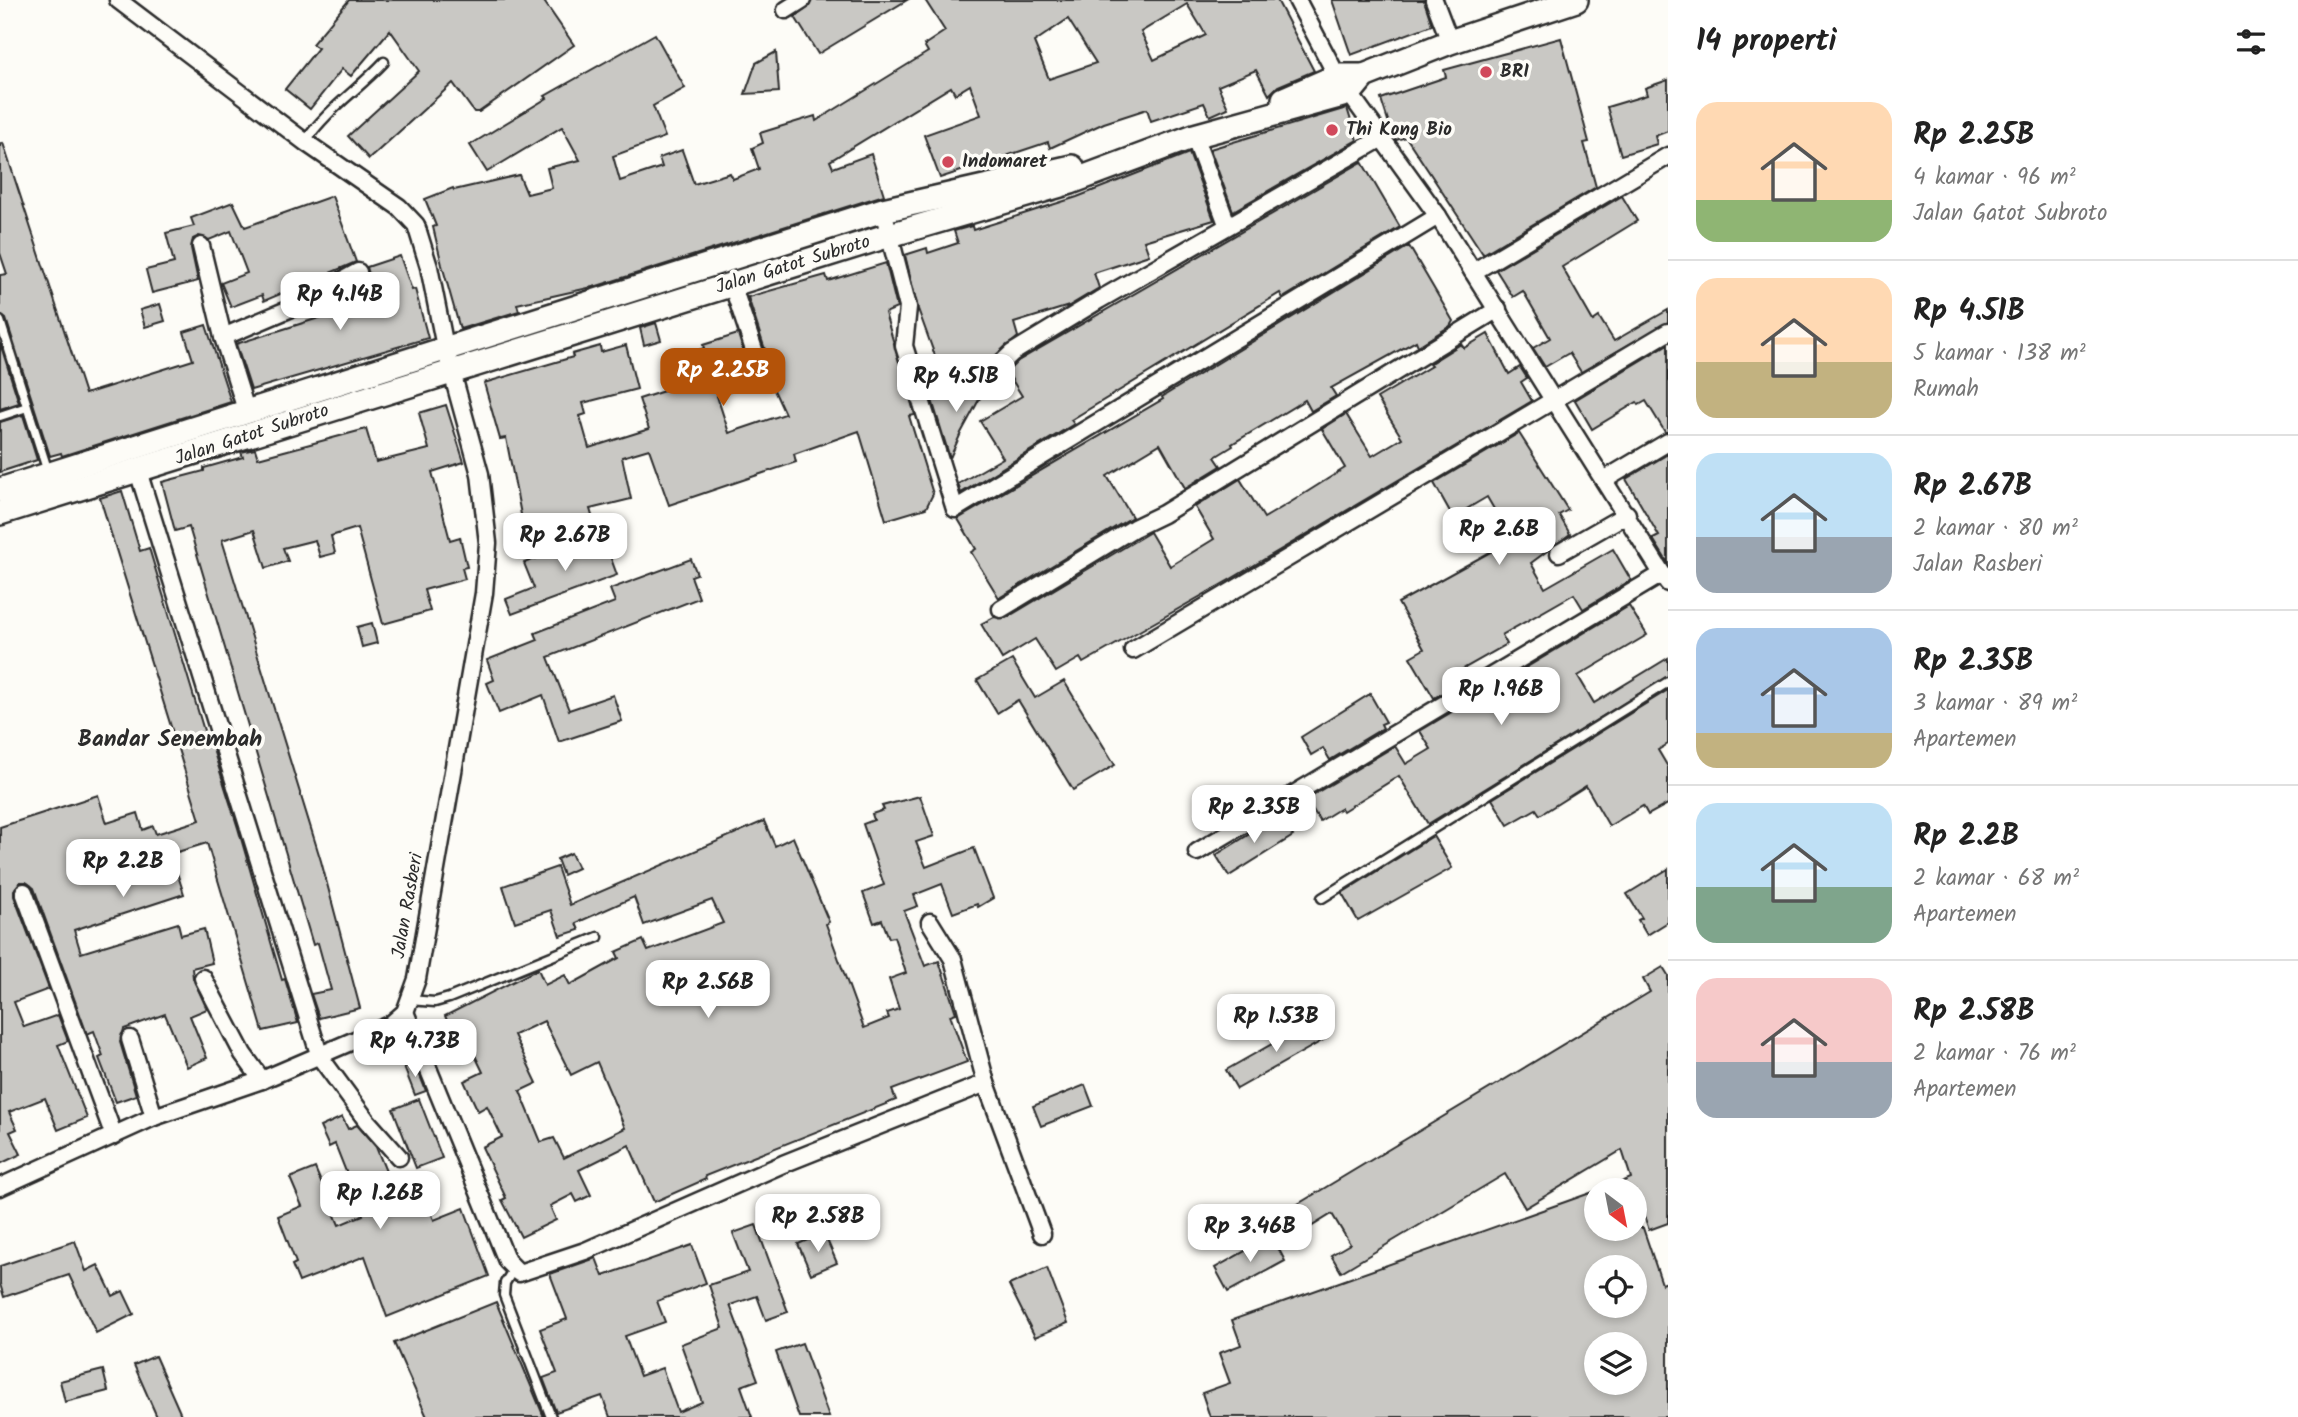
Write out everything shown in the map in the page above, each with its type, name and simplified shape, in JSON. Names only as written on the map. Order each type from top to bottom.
[{"type":"main road","name":"Jalan Gatot Subroto","points":[[0,513],[51,485],[138,471],[890,235],[1194,136],[1350,82],[1450,42],[1576,0]]},
{"type":"main road","points":[[0,489],[51,485],[247,412],[883,210],[1069,176],[1286,99],[1350,82]]},
{"type":"street","points":[[786,10],[802,0]]},
{"type":"street","points":[[1197,852],[1665,578],[1627,514],[1552,400],[1498,309],[1438,216],[1382,138],[1350,82],[1297,0]]},
{"type":"street","points":[[1433,0],[1450,42]]},
{"type":"street","name":"Jalan Rasberi","points":[[121,1],[305,142],[399,207],[416,225],[429,267],[445,347],[480,474],[487,531],[486,568],[417,979],[407,1006]]},
{"type":"street","points":[[1194,136],[1227,224]]},
{"type":"street","points":[[918,393],[991,373],[1012,353],[1227,224],[1382,138]]},
{"type":"street","points":[[1473,272],[1668,156]]},
{"type":"street","points":[[883,210],[908,307],[904,346],[956,509],[1438,216]]},
{"type":"street","points":[[201,246],[223,337],[247,412]]},
{"type":"street","points":[[223,337],[295,307],[358,272]]},
{"type":"street","points":[[732,285],[759,365]]},
{"type":"street","points":[[1001,609],[1133,528],[1163,514],[1498,309]]},
{"type":"street","points":[[1132,650],[1668,332]]},
{"type":"street","points":[[1604,480],[1668,442]]},
{"type":"street","points":[[138,471],[320,1057],[367,1121],[399,1157]]},
{"type":"street","points":[[1559,553],[1627,514]]},
{"type":"street","points":[[24,892],[114,1136]]},
{"type":"street","points":[[930,922],[953,959],[986,1083],[1042,1234]]},
{"type":"street","points":[[203,978],[243,1054],[262,1080]]},
{"type":"street","points":[[0,1186],[154,1117],[320,1057],[390,1025],[407,1006],[506,1261],[519,1273],[585,1251],[783,1164],[986,1083]]},
{"type":"street","points":[[130,1040],[154,1117]]},
{"type":"lane","points":[[305,142],[320,119],[363,84],[384,62]]},
{"type":"lane","points":[[0,321],[51,485]]},
{"type":"lane","points":[[0,416],[27,407]]},
{"type":"lane","points":[[1322,898],[1668,682]]},
{"type":"lane","points":[[407,1006],[449,998],[598,937]]},
{"type":"lane","points":[[513,1270],[505,1283],[504,1295],[551,1417]]},
{"type":"building","points":[[349,0],[543,0],[574,45],[479,112],[474,112],[453,83],[369,159],[348,136],[419,71],[390,30],[351,76],[342,69],[310,109],[285,89],[318,48],[312,44]]},
{"type":"building","points":[[812,0],[907,0],[818,54],[795,17],[808,8]]},
{"type":"building","points":[[925,0],[1277,0],[1314,71],[1278,86],[1269,95],[1256,70],[1218,86],[1228,108],[1210,116],[1204,103],[1151,121],[1147,109],[1104,123],[1050,148],[1048,142],[940,178],[924,135],[981,115],[970,85],[955,94],[951,87],[830,161],[833,168],[871,154],[884,195],[597,286],[517,304],[519,311],[460,329],[433,227],[436,226],[425,199],[453,188],[454,190],[519,175],[527,194],[552,188],[547,168],[580,160],[562,127],[487,172],[470,145],[547,98],[545,96],[655,34],[685,88],[653,106],[665,137],[613,156],[620,181],[662,167],[659,158],[682,150],[694,184],[730,173],[733,179],[759,169],[752,148],[763,143],[760,133],[815,116],[816,121],[928,52],[924,45],[945,31]],"holes":[[[1187,4],[1206,35],[1154,60],[1141,32]],[[1068,19],[1096,63],[1049,79],[1034,42]]]},
{"type":"building","points":[[1332,0],[1424,0],[1432,25],[1351,55]]},
{"type":"building","points":[[1561,38],[1589,142],[1584,143],[1596,187],[1483,254],[1406,137],[1396,140],[1393,136],[1381,99],[1446,77],[1444,70]]},
{"type":"building","points":[[776,52],[779,92],[745,94],[756,63]]},
{"type":"building","points":[[1668,80],[1668,131],[1655,136],[1657,144],[1621,155],[1607,107],[1647,95],[1645,88]]},
{"type":"building","points":[[1347,108],[1357,140],[1233,211],[1210,149]]},
{"type":"building","points":[[3,143],[85,394],[193,360],[184,332],[206,325],[231,402],[62,456],[61,453],[50,456],[6,319],[0,315],[0,275],[7,274],[0,253],[0,144]]},
{"type":"building","points":[[1189,153],[1214,220],[1144,241],[1149,255],[1094,273],[1099,288],[1069,306],[1014,323],[1018,337],[986,364],[942,375],[918,309],[905,255],[927,248],[928,253],[958,243],[954,231],[972,226],[973,230],[1077,197]]},
{"type":"building","points":[[1362,162],[1400,227],[1283,298],[1280,293],[1071,420],[1074,424],[961,493],[958,484],[1003,458],[980,421],[1022,396],[1007,372],[1018,361]]},
{"type":"building","points":[[332,196],[356,262],[264,301],[262,295],[231,307],[221,283],[247,273],[231,231],[209,240],[199,236],[193,239],[191,248],[198,281],[152,293],[146,270],[174,263],[166,233],[194,226],[191,218],[233,202],[245,227]]},
{"type":"building","points":[[1622,196],[1637,221],[1562,267],[1593,321],[1599,317],[1614,341],[1668,310],[1668,322],[1581,372],[1569,353],[1545,367],[1533,348],[1550,338],[1523,291],[1513,297],[1496,270]]},
{"type":"building","points":[[1409,246],[1453,321],[1450,326],[1418,346],[1416,341],[1331,388],[1336,396],[1311,411],[1305,400],[1232,444],[1233,446],[1215,457],[1221,466],[1185,488],[1160,444],[1107,476],[1132,517],[999,598],[971,552],[976,549],[958,519],[1163,399],[1162,397]]},
{"type":"building","points":[[400,256],[412,290],[415,289],[428,338],[251,390],[236,344],[376,300],[367,267]]},
{"type":"building","points":[[886,263],[897,308],[885,313],[915,415],[909,416],[933,494],[926,508],[886,520],[859,431],[794,454],[796,462],[669,505],[649,449],[622,457],[631,499],[590,509],[593,519],[525,535],[506,438],[500,439],[484,383],[573,357],[572,354],[600,346],[601,352],[626,345],[637,389],[583,403],[586,414],[580,416],[589,448],[649,429],[639,399],[670,389],[661,365],[704,348],[703,345],[738,334],[747,363],[729,368],[731,391],[717,396],[729,433],[785,414],[773,388],[768,370],[769,362],[748,297],[826,275],[828,281]]},
{"type":"building","points":[[160,304],[165,321],[145,327],[140,310]]},
{"type":"building","points":[[656,323],[661,340],[644,345],[640,328]]},
{"type":"building","points":[[1488,334],[1509,374],[1520,367],[1527,378],[1521,382],[1532,401],[1083,663],[1080,658],[1056,672],[1035,639],[1002,659],[981,624],[994,617],[1006,618],[1150,532],[1170,566],[1214,539],[1195,507],[1240,479],[1264,518],[1345,468],[1322,429],[1346,414],[1372,456],[1402,438],[1377,398],[1431,366],[1429,364],[1461,344],[1464,348]]},
{"type":"building","points":[[0,343],[19,403],[0,409]]},
{"type":"building","points":[[1668,344],[1668,432],[1665,432],[1646,401],[1639,405],[1637,402],[1592,429],[1575,400]]},
{"type":"building","points":[[987,385],[961,433],[950,458],[932,400]]},
{"type":"building","points":[[446,405],[464,462],[432,472],[450,540],[460,537],[467,567],[462,568],[465,579],[424,590],[430,611],[383,624],[357,528],[331,536],[335,553],[320,557],[315,540],[283,548],[288,561],[266,568],[254,530],[222,540],[321,861],[360,1008],[319,1018],[311,994],[331,990],[318,943],[313,945],[189,527],[175,531],[162,482],[243,457],[241,452],[255,449],[258,458],[366,429],[376,462],[429,449],[419,413]]},
{"type":"building","points":[[23,415],[37,460],[0,472],[0,422]]},
{"type":"building","points":[[1519,433],[1568,510],[1559,515],[1570,534],[1531,563],[1545,588],[1613,549],[1631,580],[1583,609],[1574,594],[1502,635],[1507,644],[1458,672],[1463,681],[1434,698],[1410,657],[1424,649],[1398,603],[1512,540],[1487,497],[1453,517],[1434,483]]},
{"type":"building","points":[[1668,454],[1668,563],[1653,539],[1659,536],[1626,479]]},
{"type":"building","points":[[122,491],[140,551],[149,548],[208,744],[211,743],[238,828],[282,980],[285,979],[298,1023],[263,1031],[207,843],[171,854],[184,894],[74,930],[81,953],[178,923],[181,935],[204,929],[212,963],[192,968],[193,978],[207,1009],[190,1016],[207,1058],[187,1067],[165,1014],[124,1029],[120,1042],[136,1095],[116,1102],[99,1058],[103,1056],[94,1031],[87,1034],[34,888],[26,882],[20,882],[14,890],[14,896],[49,989],[14,1002],[24,1027],[58,1015],[68,1041],[58,1045],[87,1118],[58,1130],[45,1098],[9,1112],[17,1129],[10,1132],[21,1154],[0,1164],[0,827],[98,795],[107,823],[138,813],[143,830],[153,826],[156,834],[200,820],[100,498]]},
{"type":"building","points":[[602,534],[617,575],[512,614],[506,599],[534,588],[524,563]]},
{"type":"building","points":[[691,559],[697,574],[691,576],[699,598],[548,657],[569,710],[613,695],[622,721],[559,742],[543,695],[499,713],[487,683],[494,680],[487,660],[538,640],[535,633],[615,602],[610,589]]},
{"type":"building","points":[[1629,606],[1647,635],[1578,676],[1594,703],[1668,658],[1668,676],[1428,824],[1399,776],[1343,811],[1341,808],[1320,821],[1306,799],[1395,746],[1406,764],[1431,749],[1420,731]]},
{"type":"building","points":[[372,623],[377,643],[362,647],[357,627]]},
{"type":"building","points":[[1012,660],[1035,698],[1064,681],[1115,765],[1073,790],[1018,700],[997,713],[977,680]]},
{"type":"building","points":[[1668,690],[1668,744],[1658,750],[1668,767],[1668,804],[1648,815],[1643,806],[1609,826],[1586,786],[1540,815],[1536,809],[1508,825],[1492,799]]},
{"type":"building","points":[[1370,694],[1386,722],[1381,724],[1383,728],[1330,760],[1323,748],[1311,755],[1301,737]]},
{"type":"building","points":[[920,796],[934,836],[916,842],[926,867],[974,848],[993,898],[978,907],[977,904],[953,913],[942,884],[914,895],[918,906],[904,911],[925,966],[939,961],[956,1013],[950,1015],[967,1062],[892,1090],[896,1100],[705,1176],[706,1179],[654,1202],[629,1145],[579,1170],[591,1195],[577,1202],[573,1194],[550,1206],[556,1220],[521,1237],[502,1200],[506,1198],[482,1147],[502,1137],[487,1106],[478,1111],[464,1081],[483,1072],[468,1041],[459,1046],[445,1016],[538,969],[545,985],[565,975],[570,985],[619,958],[616,952],[643,940],[648,951],[723,923],[712,900],[644,925],[634,897],[576,923],[579,930],[560,936],[551,910],[515,922],[503,886],[557,867],[570,905],[764,821],[775,846],[793,837],[829,922],[826,924],[864,1028],[889,1018],[887,1013],[899,1009],[889,979],[906,973],[894,937],[889,938],[882,920],[874,923],[863,893],[884,885],[863,824],[874,820],[872,814],[884,810],[882,806]],"holes":[[[544,1021],[571,1075],[597,1062],[625,1128],[564,1158],[554,1138],[541,1142],[520,1091],[537,1083],[514,1035]]]},
{"type":"building","points":[[1280,815],[1293,836],[1229,876],[1216,855]]},
{"type":"building","points":[[1433,836],[1452,868],[1358,921],[1342,893]]},
{"type":"building","points":[[571,853],[578,868],[563,875],[557,859]]},
{"type":"building","points":[[1668,869],[1668,922],[1647,935],[1638,920],[1642,918],[1627,894]]},
{"type":"building","points":[[1663,967],[1668,975],[1668,1223],[1649,1230],[1647,1178],[1631,1178],[1622,1150],[1525,1208],[1505,1174],[1341,1272],[1331,1255],[1350,1244],[1332,1214],[1296,1236],[1283,1213],[1650,992],[1643,979]]},
{"type":"building","points":[[1316,1019],[1327,1038],[1237,1089],[1226,1070]]},
{"type":"building","points":[[415,1063],[426,1091],[415,1095],[404,1067]]},
{"type":"building","points":[[1085,1085],[1093,1106],[1041,1126],[1033,1106]]},
{"type":"building","points":[[419,1099],[442,1158],[416,1168],[393,1109]]},
{"type":"building","points":[[342,1117],[348,1129],[357,1125],[376,1147],[398,1201],[423,1191],[434,1220],[464,1208],[489,1276],[387,1317],[365,1256],[299,1282],[292,1265],[296,1263],[278,1216],[302,1206],[290,1178],[315,1168],[339,1225],[363,1215],[335,1144],[329,1147],[320,1127]]},
{"type":"building","points":[[1584,1195],[1584,1241],[1647,1240],[1662,1284],[1668,1282],[1668,1417],[1210,1417],[1202,1393],[1230,1383],[1219,1353],[1241,1345],[1232,1320]]},
{"type":"building","points":[[756,1225],[788,1312],[766,1320],[757,1296],[730,1305],[758,1380],[741,1386],[752,1417],[610,1417],[602,1396],[556,1412],[543,1378],[557,1373],[540,1329],[567,1319],[550,1274],[596,1258],[603,1276],[692,1245],[706,1283],[657,1301],[665,1322],[625,1336],[640,1376],[662,1368],[678,1412],[702,1402],[681,1344],[723,1328],[709,1285],[748,1272],[733,1233]]},
{"type":"building","points":[[824,1233],[837,1263],[811,1274],[798,1244]]},
{"type":"building","points":[[1272,1236],[1285,1261],[1228,1292],[1215,1268]]},
{"type":"building","points":[[75,1241],[86,1271],[98,1265],[113,1296],[123,1291],[134,1314],[96,1333],[69,1275],[4,1297],[0,1284],[0,1266]]},
{"type":"building","points":[[1047,1268],[1068,1323],[1035,1337],[1009,1285]]},
{"type":"building","points":[[496,1302],[544,1417],[427,1417],[394,1343]]},
{"type":"building","points":[[802,1343],[829,1417],[799,1417],[776,1352]]},
{"type":"building","points":[[155,1356],[182,1417],[157,1417],[134,1365]]},
{"type":"building","points":[[103,1370],[108,1391],[65,1402],[60,1381]]},
{"type":"place","name":"BRI","points":[[1486,72]]},
{"type":"place","name":"Thi Kong Bio","points":[[1332,130]]},
{"type":"place","name":"Indomaret","points":[[948,162]]},
{"type":"district","name":"Bandar Senembah","points":[[170,740]]}]
